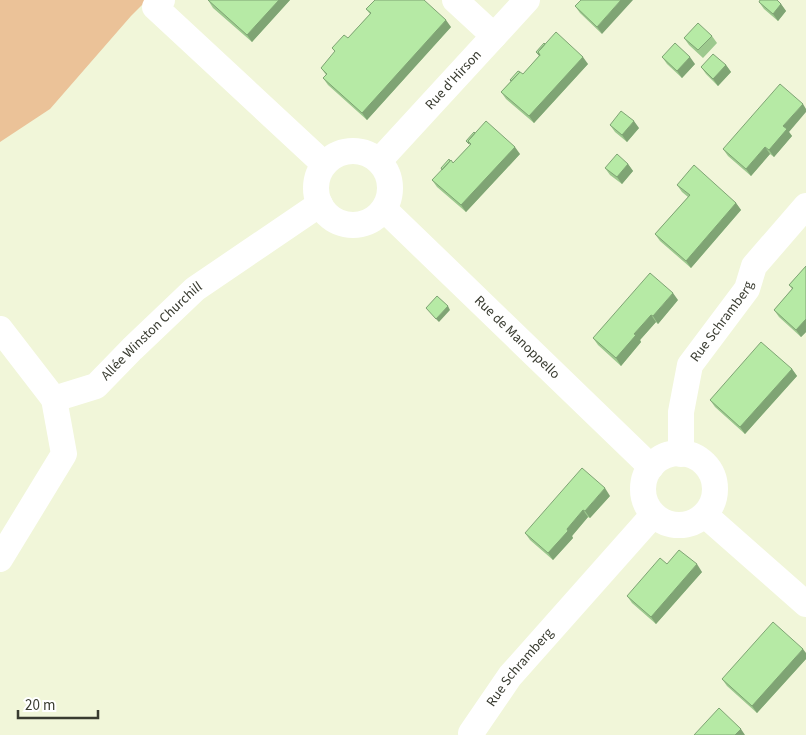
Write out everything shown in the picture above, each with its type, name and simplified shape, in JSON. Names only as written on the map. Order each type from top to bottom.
[{"type":"street","points":[[162,0],[155,7],[324,164]]},
{"type":"street","points":[[455,0],[494,36]]},
{"type":"street","name":"Rue d'Hirson","points":[[379,161],[527,0]]},
{"type":"street","points":[[355,150],[368,154],[379,161],[389,177],[389,198],[384,209],[375,218],[363,224],[350,225],[338,222],[327,215],[320,204],[316,192],[317,179],[324,164],[342,152],[355,150]]},
{"type":"street","name":"Allée Winston Churchill","points":[[54,399],[96,386],[132,348],[195,289],[320,204]]},
{"type":"street","name":"Rue Schramberg","points":[[681,454],[681,412],[690,365],[747,289],[754,266],[806,206]]},
{"type":"street","name":"Rue de Manoppello","points":[[384,209],[651,466]]},
{"type":"street","points":[[0,328],[54,399],[64,454],[0,559]]},
{"type":"street","points":[[681,454],[697,458],[705,464],[713,478],[715,496],[705,515],[696,522],[673,526],[662,522],[653,515],[643,496],[643,486],[645,476],[651,466],[666,456],[681,454]]},
{"type":"street","name":"Rue Schramberg","points":[[471,733],[510,676],[653,515]]},
{"type":"street","points":[[705,515],[806,604]]},
{"type":"shaded area","points":[[0,0],[147,0],[50,109],[0,142]]},
{"type":"building","points":[[208,0],[279,0],[247,35]]},
{"type":"building","points":[[375,0],[424,0],[446,20],[362,113],[323,78],[327,74],[321,68],[335,51],[332,48],[344,35],[348,38],[371,13],[366,9]]},
{"type":"building","points":[[581,0],[621,0],[597,27],[575,6]]},
{"type":"building","points":[[760,0],[777,0],[781,4],[773,14],[759,2]]},
{"type":"building","points":[[698,23],[712,36],[698,50],[684,38]]},
{"type":"building","points":[[556,32],[583,57],[529,116],[501,92],[520,72],[523,74],[540,55],[538,52]]},
{"type":"building","points":[[544,43],[538,52],[540,56],[536,52]]},
{"type":"building","points":[[675,43],[690,57],[677,71],[662,57]]},
{"type":"building","points":[[713,54],[726,65],[713,79],[701,67]]},
{"type":"building","points":[[518,71],[520,72],[511,81],[510,80]]},
{"type":"building","points":[[780,84],[803,104],[783,126],[787,129],[769,150],[765,147],[746,169],[723,149]]},
{"type":"building","points":[[621,111],[634,121],[622,135],[610,125]]},
{"type":"building","points":[[486,121],[515,147],[461,205],[432,180],[451,160],[453,163],[471,144],[468,141]]},
{"type":"building","points":[[474,132],[468,141],[469,144],[466,141]]},
{"type":"building","points":[[617,154],[628,164],[617,177],[605,168]]},
{"type":"building","points":[[449,159],[450,161],[442,170],[441,168]]},
{"type":"building","points":[[694,165],[736,203],[686,261],[655,234],[690,195],[677,185]]},
{"type":"building","points":[[806,266],[806,319],[796,330],[774,310],[793,288],[789,285]]},
{"type":"building","points":[[650,273],[673,293],[634,334],[636,335],[616,358],[593,338]]},
{"type":"building","points":[[437,296],[448,306],[436,319],[426,308]]},
{"type":"building","points":[[761,342],[792,369],[740,427],[710,400]]},
{"type":"building","points":[[582,468],[605,488],[585,511],[583,510],[567,529],[568,531],[548,553],[525,533]]},
{"type":"building","points":[[679,550],[697,564],[651,617],[627,596],[660,558],[667,564]]},
{"type":"building","points":[[773,622],[803,649],[752,706],[722,679]]},
{"type":"building","points":[[719,708],[741,729],[735,735],[694,735]]}]
